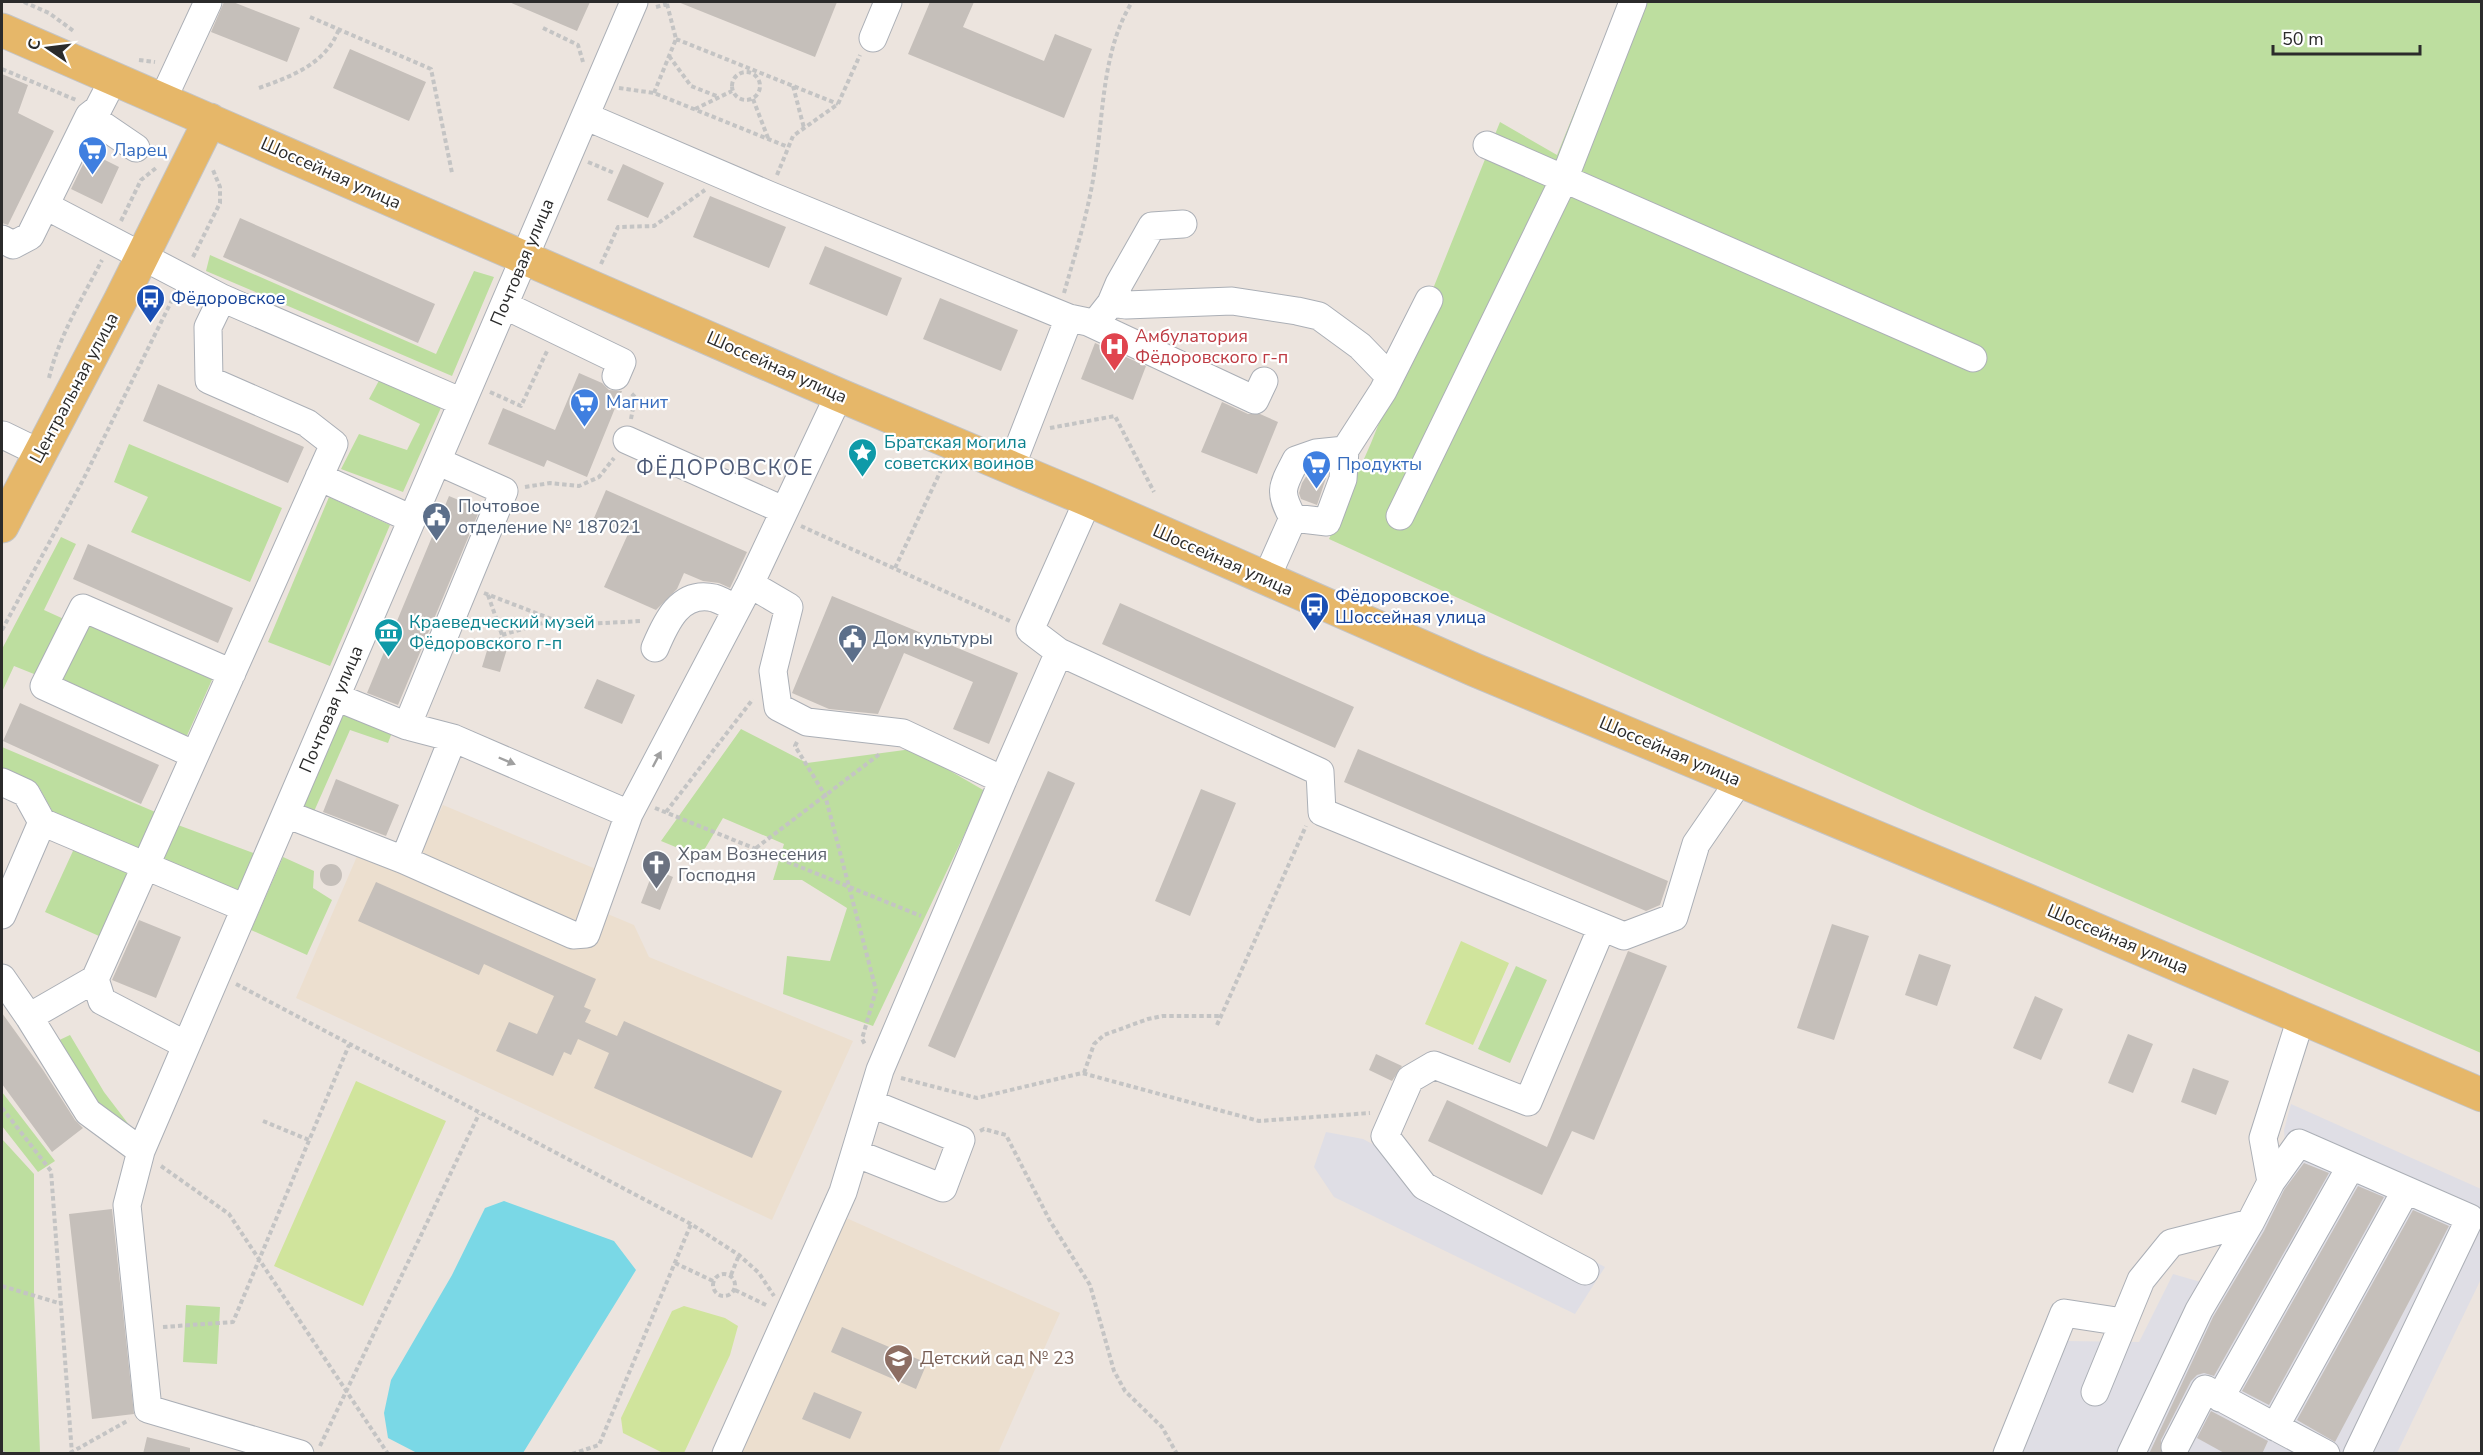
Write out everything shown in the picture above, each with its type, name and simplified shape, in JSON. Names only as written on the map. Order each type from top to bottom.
[{"type":"main road","name":"Шоссейная улица","points":[[2,30],[126,69],[164,99],[839,395],[1088,500],[1486,675],[1740,780],[2481,1095]]},
{"type":"main road","name":"Центральная улица","points":[[2,526],[142,257],[210,120]]},
{"type":"street","points":[[164,99],[208,2]]},
{"type":"street","name":"Почтовая улица","points":[[148,1408],[127,1204],[141,1151],[585,116],[607,81],[634,2]]},
{"type":"street","points":[[873,38],[888,2]]},
{"type":"street","points":[[1400,516],[1564,179],[1633,2]]},
{"type":"street","points":[[2,238],[13,245],[30,236],[93,112],[126,69]]},
{"type":"street","points":[[93,112],[136,148]]},
{"type":"street","points":[[585,116],[769,195],[1074,319],[1255,400],[1264,381]]},
{"type":"street","points":[[1488,145],[1973,357]]},
{"type":"street","points":[[46,206],[222,298],[466,392]]},
{"type":"street","points":[[1111,303],[1119,284],[1152,226],[1183,224]]},
{"type":"street","points":[[28,1017],[95,979],[334,444],[307,423],[209,380],[208,327],[222,298]]},
{"type":"street","points":[[1293,518],[1327,522],[1343,478],[1345,450],[1390,377],[1429,300]]},
{"type":"street","points":[[1011,467],[1074,319],[1111,303],[1126,305],[1232,301],[1319,316],[1360,346],[1390,377]]},
{"type":"street","points":[[504,305],[622,362],[616,376]]},
{"type":"street","points":[[286,814],[404,860],[573,935],[586,933],[632,807],[750,584],[839,395]]},
{"type":"street","points":[[3,435],[40,453]]},
{"type":"street","points":[[627,440],[782,514]]},
{"type":"street","points":[[1293,518],[1283,500],[1283,484],[1296,460],[1316,453],[1345,450]]},
{"type":"street","points":[[407,726],[476,590],[504,491],[437,461]]},
{"type":"street","points":[[319,477],[412,519]]},
{"type":"street","points":[[1088,500],[1030,630],[1059,652],[1320,772],[1322,812],[1624,936],[1674,917],[1696,844],[1740,780]]},
{"type":"street","points":[[1266,579],[1293,518]]},
{"type":"street","points":[[750,584],[789,607],[773,671],[778,707],[807,722],[903,734],[1003,780]]},
{"type":"street","points":[[655,648],[667,620],[679,605],[695,597],[715,598],[736,609]]},
{"type":"street","points":[[195,755],[44,686],[83,608],[232,673]]},
{"type":"street","points":[[726,1454],[843,1192],[880,1071],[1059,652]]},
{"type":"street","points":[[336,697],[407,726],[453,738],[632,807]]},
{"type":"street","points":[[404,860],[453,738]]},
{"type":"street","points":[[2,782],[26,793],[42,822],[245,908]]},
{"type":"street","points":[[2,915],[42,822]]},
{"type":"street","points":[[1586,1271],[1425,1186],[1385,1136],[1410,1079],[1434,1065],[1528,1102],[1602,927]]},
{"type":"street","points":[[2,978],[88,1113],[141,1151]]},
{"type":"street","points":[[95,979],[102,1001],[186,1045]]},
{"type":"street","points":[[2271,1182],[2263,1138],[2301,1018]]},
{"type":"street","points":[[855,1153],[943,1188],[960,1140],[870,1103]]},
{"type":"street","points":[[2131,1454],[2199,1310],[2271,1182],[2299,1143],[2476,1220],[2357,1454]]},
{"type":"street","points":[[2220,1398],[2351,1166]]},
{"type":"street","points":[[2275,1427],[2406,1190]]},
{"type":"street","points":[[2095,1392],[2141,1281],[2171,1243],[2250,1223]]},
{"type":"street","points":[[2007,1454],[2064,1313],[2123,1322]]},
{"type":"street","points":[[2175,1448],[2205,1389],[2326,1454]]},
{"type":"street","points":[[148,1408],[300,1454]]},
{"type":"path","points":[[24,2],[49,13],[76,33]]},
{"type":"path","points":[[1074,319],[1085,217],[1095,168],[1110,58],[1115,37],[1132,2]]},
{"type":"path","points":[[654,93],[676,39],[667,4]]},
{"type":"path","points":[[310,17],[431,69],[452,173]]},
{"type":"path","points":[[543,27],[578,45],[584,67],[607,81],[654,93],[788,147]]},
{"type":"path","points":[[259,88],[294,75],[318,59],[333,46],[339,29]]},
{"type":"path","points":[[769,195],[793,136],[838,104],[862,51],[873,38]]},
{"type":"path","points":[[676,39],[753,72],[838,104]]},
{"type":"path","points":[[669,56],[692,86],[719,97]]},
{"type":"path","points":[[126,69],[180,62]]},
{"type":"path","points":[[2,69],[93,112]]},
{"type":"path","points":[[753,72],[760,86],[758,94],[753,99],[744,101],[736,98],[732,91],[732,82],[736,75],[753,72]]},
{"type":"path","points":[[793,86],[804,128]]},
{"type":"path","points":[[694,109],[732,91]]},
{"type":"path","points":[[753,99],[768,139]]},
{"type":"path","points":[[582,159],[614,173]]},
{"type":"path","points":[[2,630],[83,480],[220,203],[220,187],[213,170]]},
{"type":"path","points":[[618,227],[654,226],[725,176]]},
{"type":"path","points":[[466,392],[522,406],[557,331]]},
{"type":"path","points":[[504,491],[550,483],[579,486],[598,477],[627,440],[635,397],[616,376]]},
{"type":"path","points":[[1026,433],[1115,416],[1154,492]]},
{"type":"path","points":[[894,568],[954,444]]},
{"type":"path","points":[[782,514],[1030,630]]},
{"type":"path","points":[[476,590],[567,625],[667,620]]},
{"type":"path","points":[[476,590],[502,635],[499,645]]},
{"type":"path","points":[[502,635],[554,620]]},
{"type":"path","points":[[666,812],[773,671]]},
{"type":"path","points":[[807,722],[795,746],[825,795],[849,886],[876,990],[862,1039],[880,1071],[977,1098],[1084,1073],[1259,1121],[1396,1111]]},
{"type":"path","points":[[755,848],[896,742],[903,734]]},
{"type":"path","points":[[632,807],[666,812],[942,925]]},
{"type":"path","points":[[1217,1025],[1306,826],[1322,812]]},
{"type":"path","points":[[217,974],[691,1224],[759,1272],[787,1315]]},
{"type":"path","points":[[1084,1073],[1094,1044],[1104,1035],[1156,1017],[1221,1016]]},
{"type":"path","points":[[140,1328],[233,1322],[349,1044]]},
{"type":"path","points":[[2,1107],[51,1171],[71,1453],[148,1408]]},
{"type":"path","points":[[317,1454],[480,1114]]},
{"type":"path","points":[[263,1121],[309,1140]]},
{"type":"path","points":[[960,1140],[984,1129],[1006,1135],[1050,1221],[1090,1285],[1111,1361],[1125,1391],[1162,1427],[1177,1454]]},
{"type":"path","points":[[141,1151],[229,1214],[388,1454]]},
{"type":"path","points":[[572,1454],[599,1445],[691,1224]]},
{"type":"path","points":[[730,1275],[739,1256]]},
{"type":"path","points":[[675,1263],[713,1281]]},
{"type":"path","points":[[717,1275],[730,1275],[735,1282],[735,1290],[723,1297],[716,1294],[712,1288],[713,1281],[717,1275]]},
{"type":"path","points":[[2,1286],[62,1304]]},
{"type":"path","points":[[735,1290],[787,1315]]},
{"type":"shaded area","points":[[443,805],[603,872],[591,907],[634,925],[649,957],[853,1041],[772,1220],[296,998],[364,840],[401,847],[410,825],[430,833]]},
{"type":"shaded area","points":[[2291,1104],[2481,1189],[2481,1279],[2397,1453],[2012,1454],[2065,1341],[2139,1342],[2173,1274],[2211,1285],[2286,1157],[2284,1130]]},
{"type":"shaded area","points":[[1326,1132],[1363,1139],[1605,1267],[1575,1314],[1334,1197],[1314,1167]]},
{"type":"shaded area","name":"Детский сад № 23","points":[[844,1217],[1060,1313],[998,1453],[739,1454]]},
{"type":"green space","points":[[1619,2],[2481,2],[2481,1053],[1922,810],[1329,539],[1371,443],[1500,122],[1557,155]]},
{"type":"green space","points":[[210,255],[436,354],[474,271],[494,277],[452,376],[206,271]]},
{"type":"green space","points":[[382,375],[444,401],[403,492],[341,469],[359,434],[407,450],[420,424],[369,399]]},
{"type":"green space","points":[[129,444],[282,508],[250,582],[131,532],[148,497],[114,482]]},
{"type":"green space","points":[[329,497],[390,525],[330,666],[268,642]]},
{"type":"green space","points":[[61,537],[76,544],[44,610],[66,620],[39,676],[14,666],[2,692],[2,649]]},
{"type":"green space","points":[[87,616],[215,673],[185,740],[57,684]]},
{"type":"green space","points":[[341,711],[393,730],[388,743],[350,730],[312,816],[301,812]]},
{"type":"green space","points":[[741,729],[807,763],[912,749],[985,791],[873,1026],[783,994],[787,956],[830,961],[847,908],[802,880],[773,880],[784,844],[723,818],[700,857],[661,841]]},
{"type":"green space","points":[[2,747],[160,814],[141,853],[55,816],[39,787],[2,770]]},
{"type":"green space","points":[[178,825],[256,854],[240,893],[162,862]]},
{"type":"green space","points":[[78,840],[132,865],[99,936],[45,912]]},
{"type":"green space","points":[[283,857],[314,871],[313,888],[332,900],[307,955],[251,930]]},
{"type":"green space","points":[[1461,941],[1509,963],[1473,1045],[1425,1024]]},
{"type":"green space","points":[[1516,966],[1547,980],[1510,1063],[1478,1049]]},
{"type":"green space","points":[[70,1035],[104,1092],[136,1134],[98,1109],[51,1044]]},
{"type":"green space","points":[[356,1081],[446,1121],[363,1306],[274,1266]]},
{"type":"green space","points":[[2,1092],[55,1161],[38,1172],[2,1126]]},
{"type":"green space","points":[[2,1139],[34,1174],[34,1297],[40,1453],[2,1453]]},
{"type":"green space","points":[[186,1305],[220,1307],[217,1364],[183,1362]]},
{"type":"green space","points":[[684,1306],[725,1318],[738,1326],[730,1355],[684,1453],[663,1453],[623,1433],[621,1418],[672,1311]]},
{"type":"water","points":[[504,1201],[614,1241],[636,1270],[523,1453],[417,1453],[388,1438],[384,1413],[391,1380],[452,1275],[485,1208]]},
{"type":"building","points":[[224,2],[233,2],[300,28],[287,62],[211,32]]},
{"type":"building","points":[[509,2],[590,2],[577,31]]},
{"type":"building","points":[[678,2],[837,2],[815,57]]},
{"type":"building","points":[[930,2],[974,2],[963,27],[1044,61],[1055,34],[1092,49],[1064,118],[908,54]]},
{"type":"building","points":[[350,49],[426,82],[409,121],[333,88]]},
{"type":"building","points":[[2,74],[28,85],[18,113],[54,131],[8,225],[2,223]]},
{"type":"building","name":"Ларец","points":[[89,152],[119,167],[102,204],[71,189]]},
{"type":"building","points":[[623,164],[664,183],[648,218],[607,200]]},
{"type":"building","points":[[710,196],[786,227],[769,268],[693,237]]},
{"type":"building","points":[[240,218],[435,304],[418,343],[223,257]]},
{"type":"building","points":[[825,246],[902,278],[887,316],[809,284]]},
{"type":"building","points":[[940,298],[1018,330],[1001,371],[923,339]]},
{"type":"building","name":"Амбулатория Фёдоровского г-п","points":[[1095,343],[1146,366],[1133,400],[1081,379]]},
{"type":"building","points":[[579,373],[602,383],[609,390],[622,391],[587,477],[547,460],[544,467],[488,444],[503,408],[555,430]]},
{"type":"building","points":[[158,384],[304,447],[288,483],[143,421]]},
{"type":"building","points":[[1222,402],[1248,414],[1260,414],[1278,422],[1257,474],[1201,452]]},
{"type":"building","points":[[1309,472],[1326,478],[1317,505],[1301,499],[1299,493]]},
{"type":"building","points":[[606,490],[747,552],[730,588],[684,573],[677,589],[656,610],[604,587],[628,534],[594,518]]},
{"type":"building","points":[[449,496],[480,509],[398,705],[367,693]]},
{"type":"building","points":[[88,544],[233,608],[218,643],[73,579]]},
{"type":"building","name":"Дом культуры","points":[[832,596],[1018,673],[989,744],[953,729],[973,682],[904,653],[878,714],[829,709],[792,693]]},
{"type":"building","points":[[1120,603],[1354,707],[1335,748],[1102,644]]},
{"type":"building","points":[[489,644],[507,649],[500,672],[482,667]]},
{"type":"building","points":[[597,679],[635,695],[622,724],[584,708]]},
{"type":"building","points":[[20,703],[159,765],[141,804],[3,741]]},
{"type":"building","points":[[1358,749],[1668,881],[1660,905],[1646,911],[1344,782]]},
{"type":"building","points":[[1048,771],[1075,783],[955,1058],[928,1046]]},
{"type":"building","points":[[336,779],[399,805],[386,836],[323,812]]},
{"type":"building","points":[[1201,789],[1236,803],[1190,916],[1155,901]]},
{"type":"building","points":[[331,864],[339,867],[342,875],[339,883],[331,886],[323,883],[320,875],[323,867]]},
{"type":"building","points":[[654,869],[673,877],[660,910],[641,903]]},
{"type":"building","points":[[376,882],[596,979],[584,1007],[591,1010],[585,1022],[617,1036],[624,1021],[782,1091],[752,1158],[594,1088],[609,1053],[578,1039],[571,1055],[564,1052],[553,1076],[496,1051],[509,1022],[537,1034],[554,996],[484,964],[479,975],[358,921]]},
{"type":"building","points":[[139,920],[181,937],[156,998],[112,980]]},
{"type":"building","points":[[1832,924],[1869,936],[1834,1040],[1797,1028]]},
{"type":"building","points":[[1628,951],[1667,966],[1594,1140],[1572,1131],[1542,1195],[1428,1141],[1447,1100],[1547,1147]]},
{"type":"building","points":[[1919,954],[1951,965],[1937,1006],[1905,995]]},
{"type":"building","points":[[2035,996],[2063,1009],[2041,1060],[2013,1048]]},
{"type":"building","points":[[2,1013],[75,1120],[83,1128],[52,1152],[2,1084]]},
{"type":"building","points":[[2128,1034],[2153,1044],[2133,1093],[2108,1083]]},
{"type":"building","points":[[1376,1054],[1402,1066],[1392,1081],[1369,1070]]},
{"type":"building","points":[[2193,1068],[2229,1081],[2216,1115],[2181,1102]]},
{"type":"building","points":[[2304,1163],[2329,1173],[2214,1376],[2204,1373],[2197,1375],[2191,1381],[2161,1440],[2161,1454],[2149,1454],[2213,1317],[2264,1231],[2284,1190]]},
{"type":"building","points":[[2358,1186],[2384,1197],[2269,1405],[2242,1391]]},
{"type":"building","points":[[112,1209],[134,1414],[92,1419],[69,1214]]},
{"type":"building","points":[[2413,1210],[2449,1226],[2335,1442],[2297,1420]]},
{"type":"building","points":[[842,1327],[927,1363],[916,1389],[831,1352]]},
{"type":"building","points":[[814,1392],[862,1412],[850,1439],[802,1419]]},
{"type":"building","points":[[2211,1411],[2268,1441],[2262,1454],[2226,1454],[2197,1438]]},
{"type":"building","points":[[147,1437],[190,1448],[190,1454],[143,1454]]},
{"type":"place","name":"Ларец","points":[[92,176]]},
{"type":"place","name":"Фёдоровское","points":[[150,324]]},
{"type":"place","name":"Амбулатория Фёдоровского г-п","points":[[1114,372]]},
{"type":"place","name":"Магнит","points":[[585,428]]},
{"type":"place","name":"Братская могила советских воинов","points":[[863,478]]},
{"type":"place","name":"Продукты","points":[[1316,490]]},
{"type":"place","name":"Почтовое отделение № 187021","points":[[437,542]]},
{"type":"place","name":"Фёдоровское, Шоссейная улица","points":[[1314,632]]},
{"type":"place","name":"Краеведческий музей Фёдоровского г-п","points":[[388,658]]},
{"type":"place","name":"Дом культуры","points":[[852,664]]},
{"type":"place","name":"Храм Вознесения Господня","points":[[657,890]]},
{"type":"place","name":"Детский сад № 23","points":[[899,1384]]},
{"type":"district","name":"ФЁДОРОВСКОЕ","points":[[725,468]]}]
